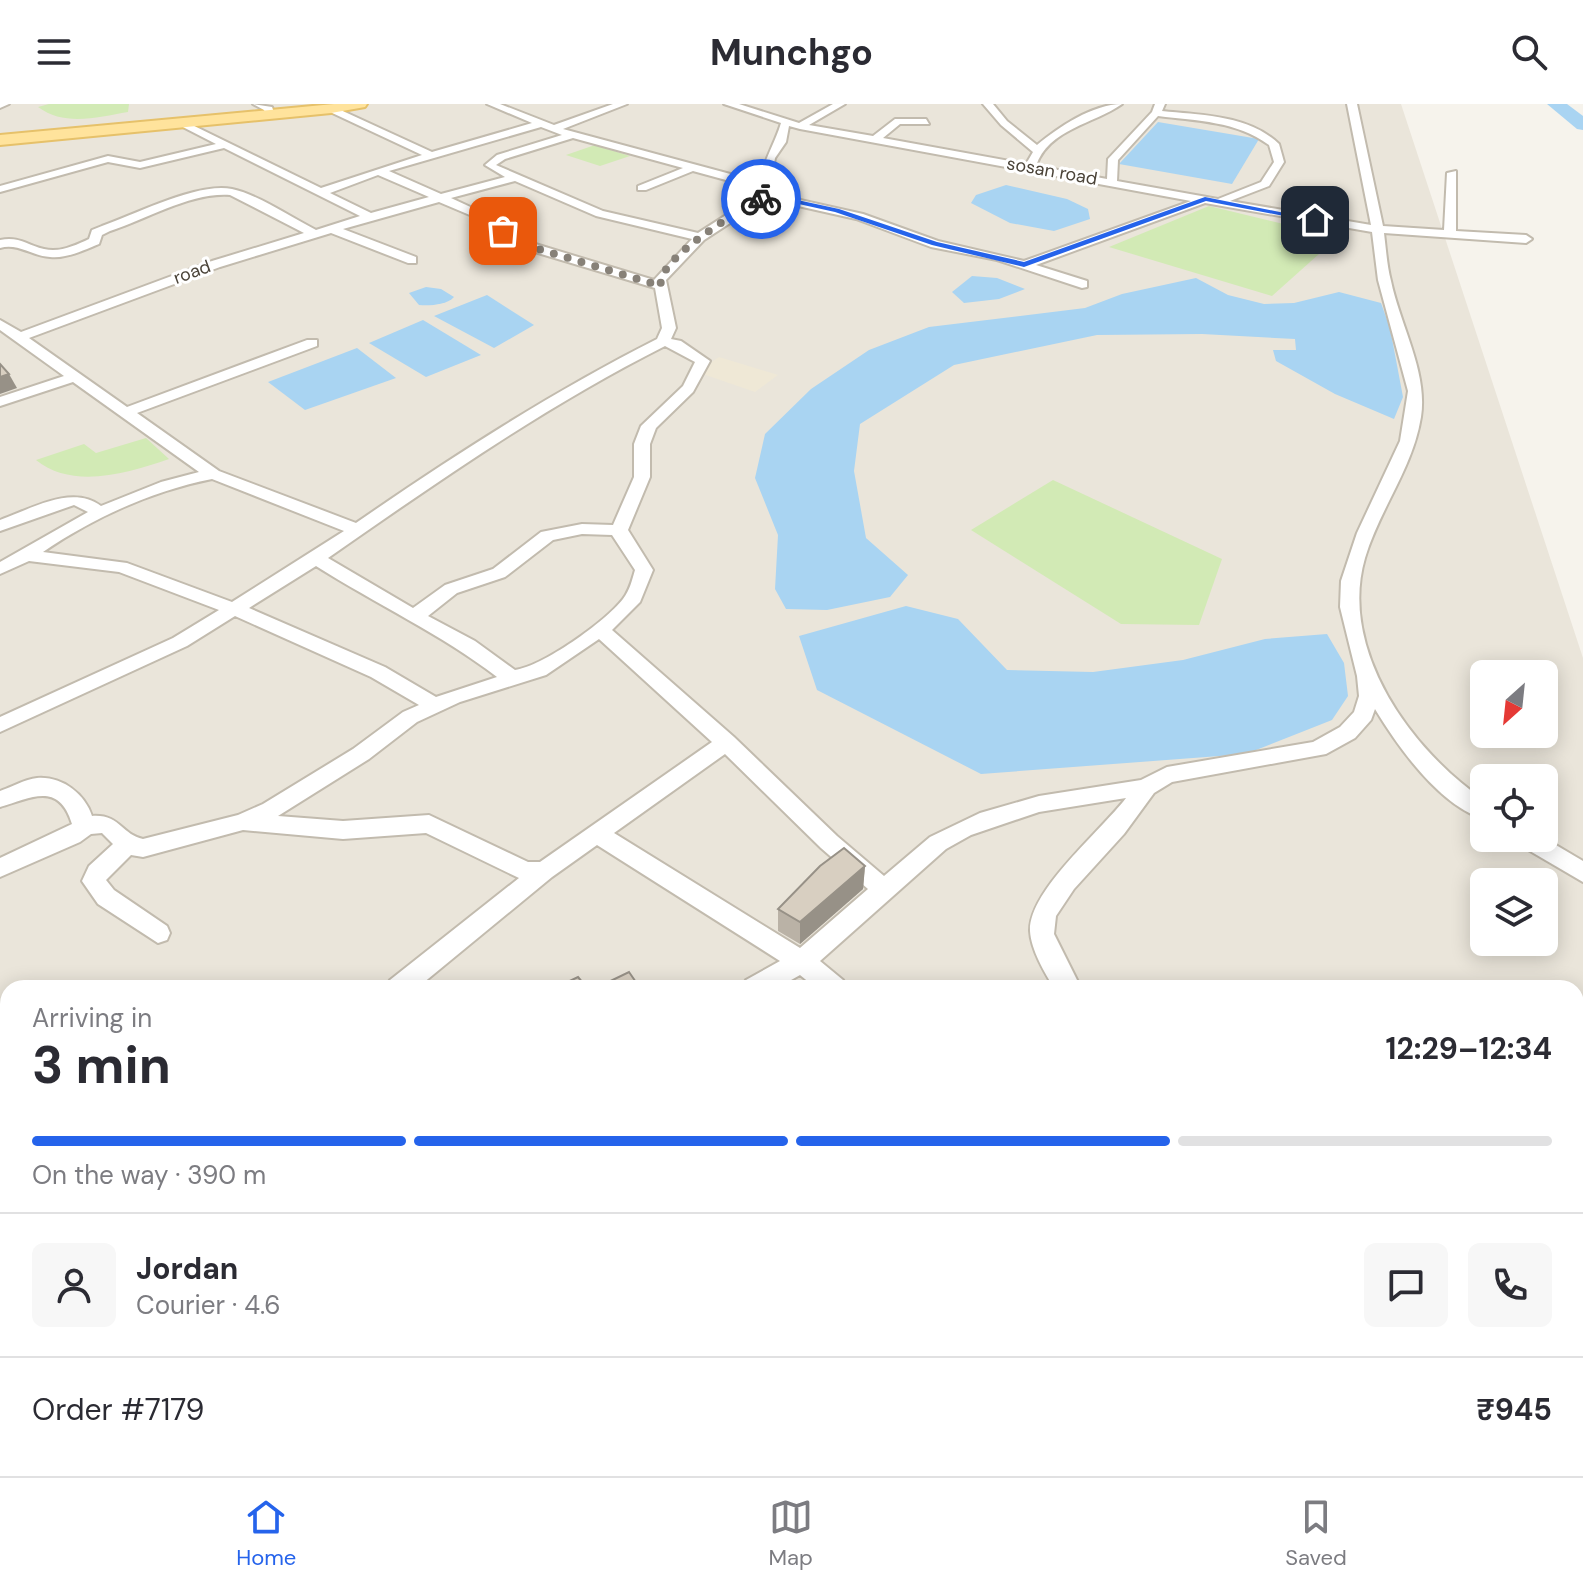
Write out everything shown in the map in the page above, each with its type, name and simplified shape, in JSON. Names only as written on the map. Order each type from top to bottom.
[{"type":"main road","points":[[0,140],[182,123],[264,109],[331,109],[360,104]]},
{"type":"street","points":[[492,104],[572,135],[837,210],[935,244],[1024,265],[1082,284]]},
{"type":"street","points":[[553,129],[622,104]]},
{"type":"street","name":"sosan road","points":[[729,104],[800,126],[876,139],[924,130],[1030,168],[1212,201],[1378,229],[1526,239]]},
{"type":"street","points":[[800,126],[840,104]]},
{"type":"street","points":[[988,104],[1004,123],[1037,150]]},
{"type":"street","points":[[1030,168],[1037,150],[1117,104]]},
{"type":"street","points":[[1203,119],[1218,104]]},
{"type":"street","points":[[1352,104],[1378,229],[1384,280],[1415,391],[1416,406],[1410,438],[1357,555],[1350,580],[1348,606],[1370,683],[1395,729],[1436,776],[1470,801]]},
{"type":"street","points":[[331,109],[432,156]]},
{"type":"street","points":[[1024,265],[1256,189],[1265,184],[1279,162],[1274,144],[1267,137],[1237,125],[1158,109],[1113,159],[1112,182]]},
{"type":"street","points":[[0,725],[155,654],[233,610],[590,378],[663,341],[669,328],[661,286],[662,275],[700,237],[765,191],[769,158],[773,147],[781,142],[784,119]]},
{"type":"street","points":[[876,139],[898,121],[924,130]]},
{"type":"street","points":[[182,123],[370,217]]},
{"type":"street","points":[[322,192],[379,171],[540,124]]},
{"type":"street","points":[[572,135],[512,153],[490,165],[567,202],[600,214],[700,237]]},
{"type":"street","points":[[0,189],[108,159],[140,165],[227,144]]},
{"type":"street","points":[[642,188],[689,169]]},
{"type":"street","points":[[379,171],[494,223],[508,239],[515,242],[661,286]]},
{"type":"street","points":[[1450,235],[1452,173]]},
{"type":"street","name":"road","points":[[18,338],[183,275],[414,203],[444,198],[516,177]]},
{"type":"street","points":[[0,244],[21,242],[43,253],[55,253],[95,241],[96,233],[105,228],[139,218],[167,205],[220,191],[232,192],[315,234]]},
{"type":"street","points":[[333,229],[412,260]]},
{"type":"street","points":[[0,324],[213,474],[356,529]]},
{"type":"street","points":[[0,868],[72,836],[84,827],[101,822],[112,826],[127,845],[143,848],[243,822],[297,794],[361,754],[410,717],[435,705],[539,670],[600,630],[633,601],[640,590],[644,570],[619,530],[642,477],[644,435],[693,383],[702,366],[703,361],[676,344],[663,341]]},
{"type":"street","points":[[127,412],[312,343]]},
{"type":"street","points":[[0,402],[78,376]]},
{"type":"street","points":[[0,569],[101,514],[177,481],[213,474]]},
{"type":"street","points":[[0,526],[73,500],[88,504],[101,514]]},
{"type":"street","points":[[414,617],[451,589],[499,573],[547,536],[582,529],[619,530]]},
{"type":"street","points":[[0,547],[26,555],[121,567],[261,619],[378,672],[435,705]]},
{"type":"street","points":[[316,558],[414,617],[468,645],[508,675],[517,678]]},
{"type":"street","points":[[600,630],[727,742],[829,842],[886,891]]},
{"type":"street","points":[[769,980],[802,961],[938,843],[985,817],[1027,806],[1146,787],[1167,775],[1291,756],[1340,740],[1362,719],[1370,683]]},
{"type":"street","points":[[409,980],[544,871],[727,742]]},
{"type":"street","points":[[0,799],[38,786],[59,789],[79,810],[84,827]]},
{"type":"street","points":[[1063,980],[1042,934],[1044,914],[1066,882],[1116,828],[1146,787]]},
{"type":"street","points":[[243,822],[343,830],[429,824],[525,871],[544,871]]},
{"type":"street","points":[[596,833],[764,941],[802,961],[825,980]]},
{"type":"street","points":[[127,845],[97,872],[94,881],[106,897],[158,933]]},
{"type":"street","points":[[1549,852],[1583,873]]},
{"type":"shaded area","points":[[0,104],[1401,104],[1583,658],[1583,980],[0,980]]},
{"type":"shaded area","points":[[719,357],[778,375],[755,392],[697,372]]},
{"type":"green space","points":[[49,104],[129,104],[128,112],[70,119],[38,107]]},
{"type":"green space","points":[[595,145],[630,156],[600,166],[566,155]]},
{"type":"green space","points":[[1209,206],[1338,237],[1272,296],[1109,247]]},
{"type":"green space","points":[[146,438],[169,459],[119,473],[84,477],[51,469],[36,460],[84,444],[96,453]]},
{"type":"green space","points":[[1053,480],[1222,559],[1199,625],[1121,624],[971,530]]},
{"type":"water","points":[[1158,122],[1259,139],[1232,184],[1119,164]]},
{"type":"water","points":[[1006,185],[1067,199],[1088,209],[1090,219],[1054,231],[1010,223],[971,203],[976,195]]},
{"type":"water","points":[[972,276],[997,278],[1025,289],[999,299],[964,303],[952,292]]},
{"type":"water","points":[[1196,278],[1228,295],[1264,304],[1294,303],[1339,292],[1381,303],[1390,328],[1403,397],[1394,419],[1335,394],[1276,361],[1273,350],[1296,350],[1295,339],[1202,334],[1097,335],[954,365],[860,424],[854,471],[866,538],[908,575],[890,597],[827,610],[786,609],[775,589],[778,535],[755,478],[765,434],[811,389],[869,350],[929,327],[1085,308],[1122,294]]},
{"type":"water","points":[[426,287],[441,289],[454,297],[442,303],[419,305],[409,293]]},
{"type":"water","points":[[487,295],[534,325],[494,348],[434,316]]},
{"type":"water","points":[[423,320],[481,355],[426,377],[369,343]]},
{"type":"water","points":[[357,348],[396,378],[305,410],[268,382]]},
{"type":"water","points":[[906,606],[958,619],[1007,670],[1093,672],[1183,660],[1265,639],[1327,634],[1344,663],[1348,696],[1332,720],[1246,754],[981,774],[817,690],[799,636]]},
{"type":"building","points":[[0,364],[9,374],[0,377]]},
{"type":"building","points":[[844,848],[865,866],[800,922],[778,909],[820,866]]},
{"type":"building","points":[[629,972],[634,980],[612,980]]},
{"type":"waterway","points":[[1556,104],[1583,125]]},
{"type":"way so far","points":[[503,231],[508,239],[515,242],[661,286],[662,275],[686,249],[737,211],[761,199]]},
{"type":"route","points":[[761,199],[765,195],[837,210],[935,244],[973,250],[1024,265],[1205,199],[1315,220]]}]
